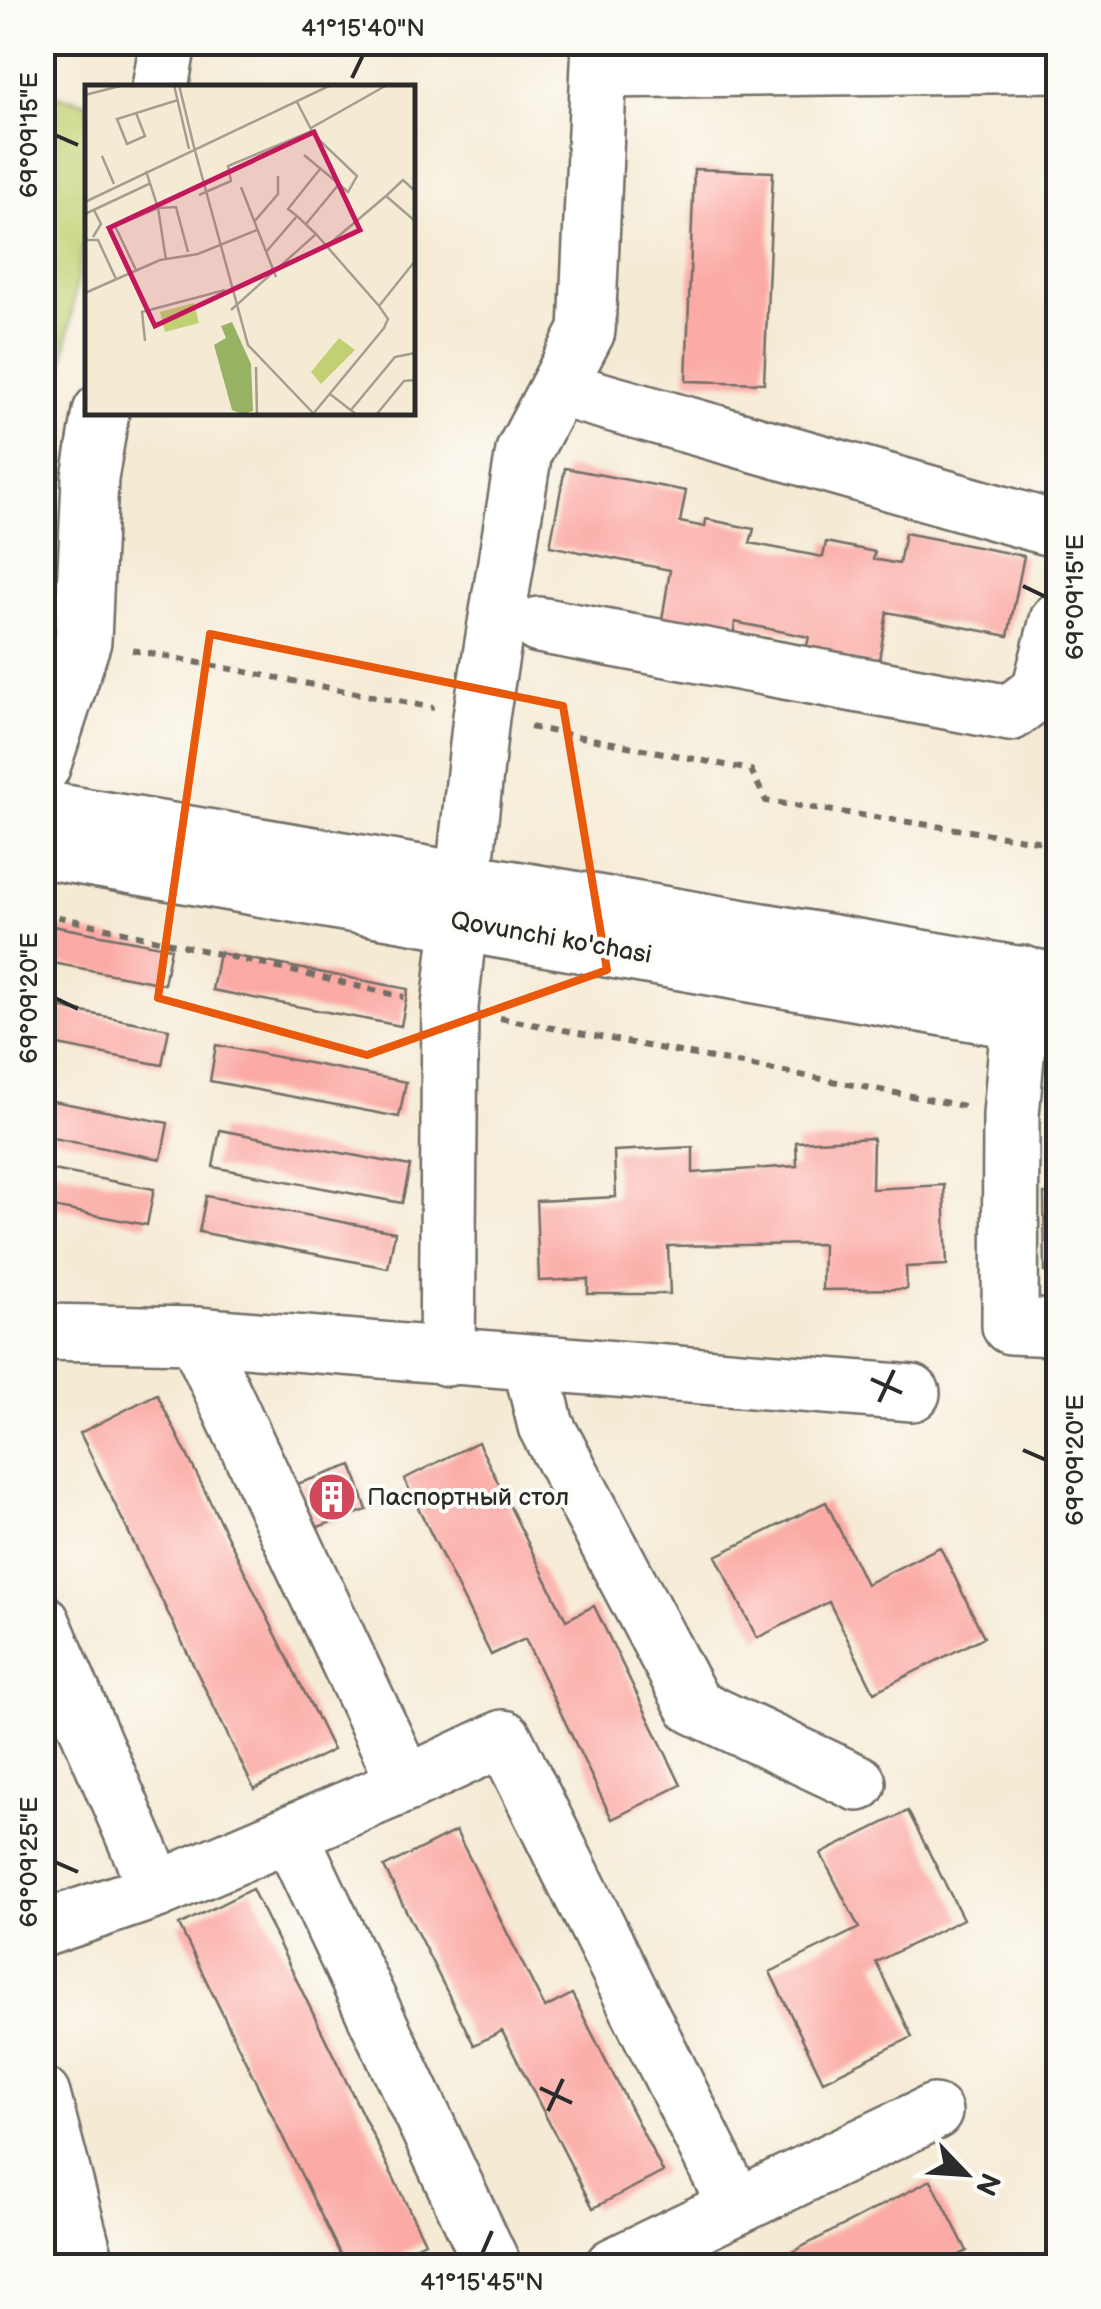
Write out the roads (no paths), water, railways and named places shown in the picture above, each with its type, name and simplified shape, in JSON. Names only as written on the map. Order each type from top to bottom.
[{"type":"main road","points":[[161,85],[168,42]]},
{"type":"main road","points":[[447,1358],[450,1007],[482,717],[524,451],[587,332],[600,56],[1058,64]]},
{"type":"main road","points":[[557,388],[1058,530]]},
{"type":"main road","points":[[42,768],[83,641],[90,478],[101,415]]},
{"type":"main road","points":[[539,626],[1010,713],[1040,690],[1058,620]]},
{"type":"main road","name":"Qovunchi ko'chasi","points":[[42,809],[462,900],[1039,1000]]},
{"type":"main road","name":"Qovunchi ko'chasi","points":[[42,850],[462,900]]},
{"type":"main road","points":[[1039,1000],[1011,1115],[1010,1326],[1058,1328]]},
{"type":"main road","points":[[42,1332],[196,1335],[912,1393]]},
{"type":"main road","points":[[196,1335],[406,1784]]},
{"type":"main road","points":[[531,1365],[546,1426],[694,1706],[858,1783]]},
{"type":"main road","points":[[42,1622],[157,1890]]},
{"type":"main road","points":[[42,1929],[157,1890],[291,1836],[504,1738],[736,2206]]},
{"type":"main road","points":[[291,1836],[492,2266]]},
{"type":"main road","points":[[42,2095],[87,2266]]},
{"type":"main road","points":[[613,2266],[934,2112]]},
{"type":"place","name":"Паспортный стол","points":[[332,1497]]}]
